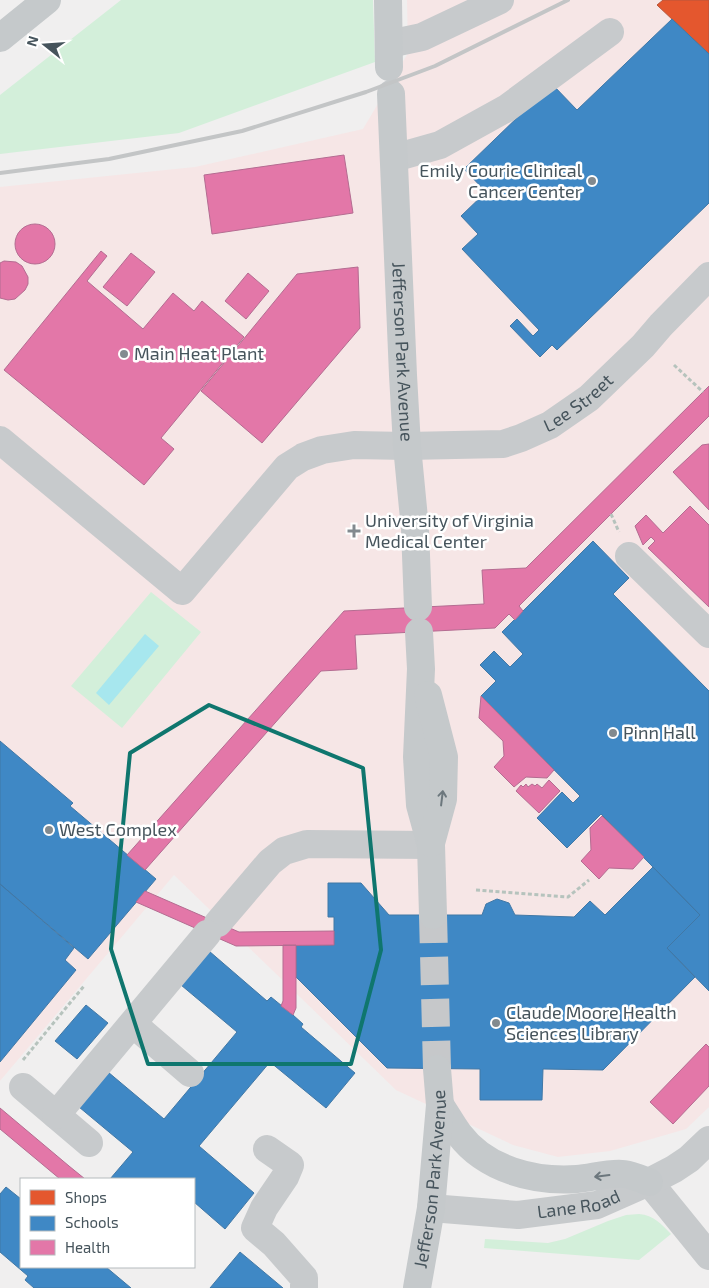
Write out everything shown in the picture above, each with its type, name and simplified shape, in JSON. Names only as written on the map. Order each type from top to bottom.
[{"type":"main road","points":[[0,38],[47,0]]},
{"type":"main road","points":[[388,0],[389,55]]},
{"type":"main road","name":"Jefferson Park Avenue","points":[[391,94],[421,669],[416,757],[420,805],[431,845],[433,915]]},
{"type":"main road","name":"Jefferson Park Avenue","points":[[417,1288],[431,1208],[440,1105],[437,1069]]},
{"type":"main road","points":[[440,1105],[460,1136],[483,1157],[520,1174],[549,1180],[623,1174],[650,1182]]},
{"type":"street","points":[[389,55],[500,0]]},
{"type":"street","points":[[394,158],[440,145],[506,108],[610,32]]},
{"type":"street","name":"Lee Street","points":[[0,440],[182,592],[287,467],[303,456],[322,450],[354,445],[503,444],[521,438],[550,424],[589,398],[643,346],[709,276]]},
{"type":"street","points":[[630,556],[709,634]]},
{"type":"street","points":[[56,1115],[212,928],[270,862],[284,851],[307,844],[431,845]]},
{"type":"street","points":[[132,1024],[190,1073]]},
{"type":"street","points":[[20,1076],[56,1115],[89,1143]]},
{"type":"street","name":"Lane Road","points":[[431,1208],[518,1215],[597,1205],[650,1182],[689,1159],[709,1140]]},
{"type":"street","points":[[268,1149],[290,1165],[285,1177],[264,1208],[255,1228],[274,1244],[304,1278],[304,1288]]},
{"type":"street","points":[[650,1182],[709,1256]]},
{"type":"path","points":[[674,365],[703,392]]},
{"type":"path","points":[[476,890],[568,897],[589,880]]},
{"type":"path","points":[[20,1076],[84,986]]},
{"type":"highlighted area","points":[[209,705],[363,768],[381,950],[351,1064],[148,1064],[111,949],[130,753]]},
{"type":"shaded area","name":"University of Virginia Medical Center","points":[[407,0],[709,0],[709,1107],[686,1129],[610,1151],[558,1157],[513,1145],[396,1090],[174,875],[0,1081],[0,187],[195,167],[363,129],[408,53]]},
{"type":"green space","points":[[121,0],[373,0],[375,62],[179,133],[0,154],[0,95]]},
{"type":"green space","points":[[151,592],[201,632],[122,728],[71,686]]},
{"type":"green space","points":[[639,1214],[653,1218],[671,1234],[639,1260],[484,1248],[485,1239],[548,1243],[565,1239],[626,1215]]},
{"type":"water","points":[[145,634],[159,646],[109,705],[96,693]]},
{"type":"building: Shops","points":[[663,0],[709,0],[709,54],[657,5]]},
{"type":"building: Schools","name":"Emily Couric Clinical Cancer Center","points":[[672,19],[709,54],[709,203],[557,350],[552,345],[540,357],[510,326],[517,319],[533,336],[539,330],[462,249],[478,234],[461,216],[486,192],[464,169],[552,84],[577,110]]},
{"type":"building: Schools","name":"Pinn Hall","points":[[593,541],[629,578],[613,594],[709,691],[709,991],[667,948],[700,915],[601,814],[567,848],[537,818],[562,792],[573,803],[580,796],[481,696],[496,681],[480,665],[494,651],[510,667],[523,654],[502,632]]},
{"type":"building: Schools","name":"West Complex","points":[[0,741],[73,803],[70,806],[156,879],[88,959],[0,884]]},
{"type":"building: Schools","name":"Claude Moore Health Sciences Library","points":[[653,867],[700,915],[667,948],[695,977],[603,1070],[543,1069],[542,1100],[480,1100],[480,1069],[387,1068],[296,977],[296,945],[334,945],[334,917],[328,917],[328,883],[361,883],[389,915],[482,915],[486,904],[497,899],[509,903],[515,915],[574,917],[590,901],[605,915]]},
{"type":"building: Schools","points":[[0,884],[74,948],[65,960],[76,970],[0,1062]]},
{"type":"building: Schools","points":[[209,951],[267,1001],[271,997],[293,1015],[303,1024],[301,1027],[355,1073],[326,1108],[270,1062],[199,1146],[254,1193],[225,1229],[195,1203],[195,1178],[111,1178],[133,1152],[79,1107],[108,1072],[164,1119],[237,1032],[181,985]]},
{"type":"building: Schools","points":[[86,1005],[108,1023],[77,1059],[55,1041]]},
{"type":"building: Schools","points":[[6,1187],[20,1198],[20,1268],[107,1268],[131,1288],[34,1288],[25,1280],[28,1276],[0,1252],[0,1194]]},
{"type":"building: Schools","points":[[240,1252],[283,1288],[210,1288]]},
{"type":"building: Health","points":[[344,155],[353,213],[212,234],[204,175]]},
{"type":"building: Health","points":[[39,224],[46,227],[52,233],[55,244],[54,252],[46,261],[39,264],[31,264],[24,261],[16,252],[15,240],[18,233],[27,225]]},
{"type":"building: Health","name":"Main Heat Plant","points":[[101,251],[107,256],[87,281],[143,329],[173,293],[194,311],[202,301],[244,337],[161,438],[174,449],[144,485],[4,370]]},
{"type":"building: Health","points":[[131,253],[155,272],[127,306],[103,287]]},
{"type":"building: Health","points":[[4,261],[16,262],[22,266],[28,277],[28,284],[25,290],[15,299],[0,298],[0,263]]},
{"type":"building: Health","points":[[358,267],[360,328],[262,443],[201,391],[297,274]]},
{"type":"building: Health","points":[[248,273],[269,291],[246,319],[225,301]]},
{"type":"building: Health","points":[[709,386],[709,416],[519,606],[523,611],[515,620],[509,614],[495,628],[355,635],[357,669],[321,671],[145,870],[127,855],[344,611],[484,604],[482,570],[526,568]]},
{"type":"building: Health","points":[[709,444],[709,510],[673,472],[702,445]]},
{"type":"building: Health","points":[[690,506],[709,525],[709,607],[648,548],[655,541],[651,537],[643,545],[635,526],[646,515],[663,533]]},
{"type":"building: Health","points":[[481,696],[554,770],[547,778],[526,777],[514,787],[494,767],[504,756],[503,741],[479,718]]},
{"type":"building: Health","points":[[549,780],[560,791],[539,813],[516,791],[521,785],[523,787],[526,784],[528,787],[532,784],[535,786],[537,784],[542,788]]},
{"type":"building: Health","points":[[602,816],[644,857],[633,869],[609,868],[599,879],[581,861],[591,850],[590,828]]},
{"type":"building: Health","points":[[145,891],[239,932],[334,931],[334,945],[236,946],[136,902]]},
{"type":"building: Health","points":[[283,945],[296,945],[296,1008],[293,1015],[281,1006],[283,1001]]},
{"type":"building: Health","points":[[706,1044],[709,1047],[709,1086],[673,1124],[650,1102]]},
{"type":"building: Health","points":[[0,1108],[84,1178],[59,1178],[0,1129]]},
{"type":"tunnel","points":[[433,915],[437,1069]]},
{"type":"railway","points":[[0,173],[109,159],[242,131],[366,92],[435,66],[568,0]]},
{"type":"place","name":"Emily Couric Clinical Cancer Center","points":[[592,181]]},
{"type":"place","name":"Main Heat Plant","points":[[124,354]]},
{"type":"place","name":"University of Virginia Medical Center","points":[[354,531]]},
{"type":"place","name":"Pinn Hall","points":[[613,733]]},
{"type":"place","name":"West Complex","points":[[49,830]]},
{"type":"place","name":"Claude Moore Health Sciences Library","points":[[496,1023]]}]
